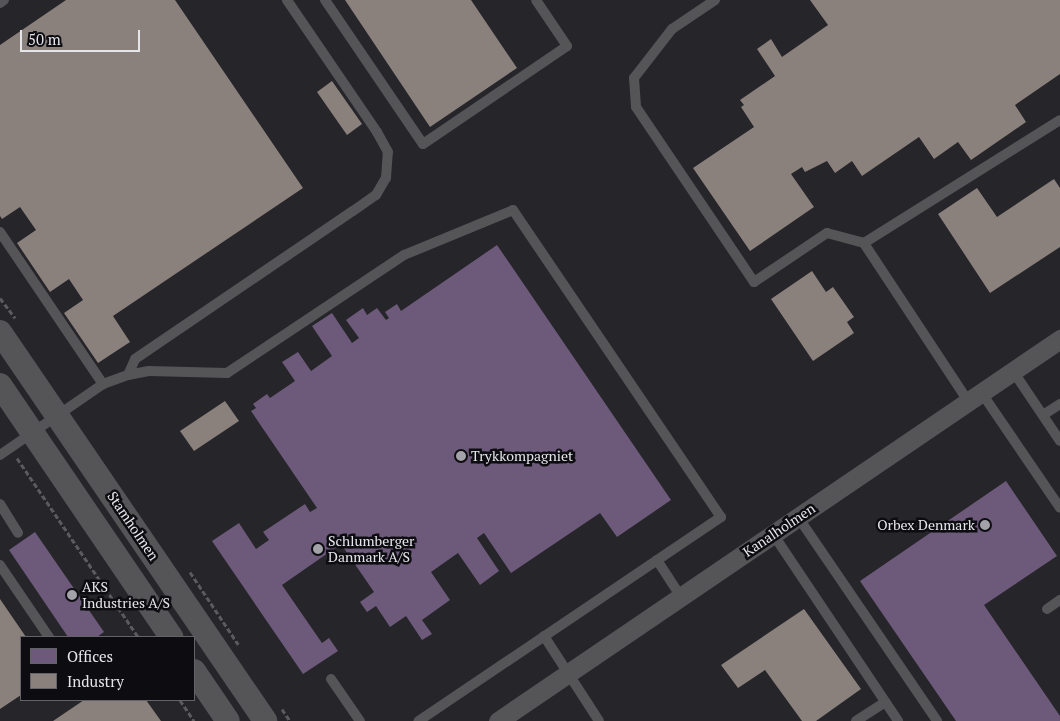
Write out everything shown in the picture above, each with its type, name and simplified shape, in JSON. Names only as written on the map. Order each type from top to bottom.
[{"type":"street","name":"Stamholmen","points":[[0,332],[265,721]]},
{"type":"street","name":"Kanalholmen","points":[[498,721],[1060,339]]},
{"type":"street","points":[[0,385],[170,636]]},
{"type":"street","points":[[195,672],[228,721]]},
{"type":"lane","points":[[0,3],[4,0]]},
{"type":"lane","points":[[128,375],[135,359],[353,212],[376,195],[386,178],[388,152],[377,132],[287,0]]},
{"type":"lane","points":[[325,0],[423,144],[567,46],[536,0]]},
{"type":"lane","points":[[715,0],[672,29],[634,78],[636,107],[754,282],[827,233],[864,244],[974,397],[1060,508]]},
{"type":"lane","points":[[864,244],[1060,120]]},
{"type":"lane","points":[[0,455],[103,384],[128,375],[149,371],[227,373],[404,255],[513,210],[720,517],[418,721]]},
{"type":"lane","points":[[0,232],[103,384]]},
{"type":"lane","points":[[1013,371],[1060,441]]},
{"type":"lane","points":[[1042,415],[1060,404]]},
{"type":"lane","points":[[0,504],[18,532]]},
{"type":"lane","points":[[798,517],[937,721]]},
{"type":"lane","points":[[773,534],[898,721]]},
{"type":"lane","points":[[657,560],[681,596]]},
{"type":"lane","points":[[0,565],[48,636]]},
{"type":"lane","points":[[1047,609],[1060,600]]},
{"type":"lane","points":[[544,636],[594,719]]},
{"type":"lane","points":[[331,678],[360,721]]},
{"type":"lane","points":[[856,721],[885,702]]},
{"type":"path","points":[[10,448],[137,636]]},
{"type":"path","points":[[181,701],[194,721]]},
{"type":"building: Offices","name":"Trykkompagniet","points":[[497,245],[671,500],[617,537],[600,513],[511,573],[484,533],[477,538],[499,571],[480,585],[458,553],[431,572],[450,600],[422,620],[432,634],[422,640],[406,616],[390,627],[376,606],[367,612],[360,602],[374,592],[341,544],[282,585],[322,643],[329,638],[338,651],[303,674],[212,541],[239,523],[256,549],[269,540],[263,532],[305,504],[310,512],[317,508],[251,411],[256,408],[253,404],[267,394],[270,398],[295,381],[282,362],[298,352],[311,371],[332,356],[312,326],[332,313],[352,343],[359,338],[346,320],[363,308],[367,315],[377,308],[386,320],[389,318],[385,312],[397,304],[401,311]]},
{"type":"building: Offices","points":[[1006,481],[1057,556],[984,605],[1060,716],[1060,721],[956,721],[860,581]]},
{"type":"building: Offices","points":[[35,532],[104,632],[98,636],[67,636],[9,550]]},
{"type":"building: Industry","points":[[66,0],[175,0],[303,188],[113,316],[130,342],[98,363],[64,313],[83,300],[69,279],[50,292],[17,243],[36,230],[20,207],[2,219],[0,216],[0,45]]},
{"type":"building: Industry","points":[[345,0],[471,0],[517,68],[430,127]]},
{"type":"building: Industry","points":[[810,0],[1060,0],[1060,74],[1015,105],[1026,122],[971,160],[958,142],[934,159],[919,137],[862,176],[852,161],[835,173],[827,161],[805,172],[802,167],[791,174],[814,207],[750,251],[693,168],[754,127],[741,107],[744,105],[740,100],[775,76],[757,49],[771,39],[782,57],[828,25]]},
{"type":"building: Industry","points":[[332,81],[362,124],[347,135],[317,92]]},
{"type":"building: Industry","points":[[1054,179],[1060,188],[1060,247],[990,293],[938,214],[977,188],[997,217]]},
{"type":"building: Industry","points":[[812,271],[826,292],[833,287],[854,317],[847,322],[854,333],[813,361],[771,299]]},
{"type":"building: Industry","points":[[225,401],[239,421],[194,451],[180,431]]},
{"type":"building: Industry","points":[[0,599],[25,636],[20,636],[20,696],[0,709]]},
{"type":"building: Industry","points":[[804,609],[861,689],[816,721],[802,721],[765,670],[738,688],[721,665]]},
{"type":"building: Industry","points":[[83,701],[147,701],[161,721],[53,721]]},
{"type":"place","name":"Trykkompagniet","points":[[461,456]]},
{"type":"place","name":"Orbex Denmark","points":[[985,525]]},
{"type":"place","name":"Schlumberger Danmark A/S","points":[[318,549]]},
{"type":"place","name":"AKS Industries A/S","points":[[72,595]]}]
